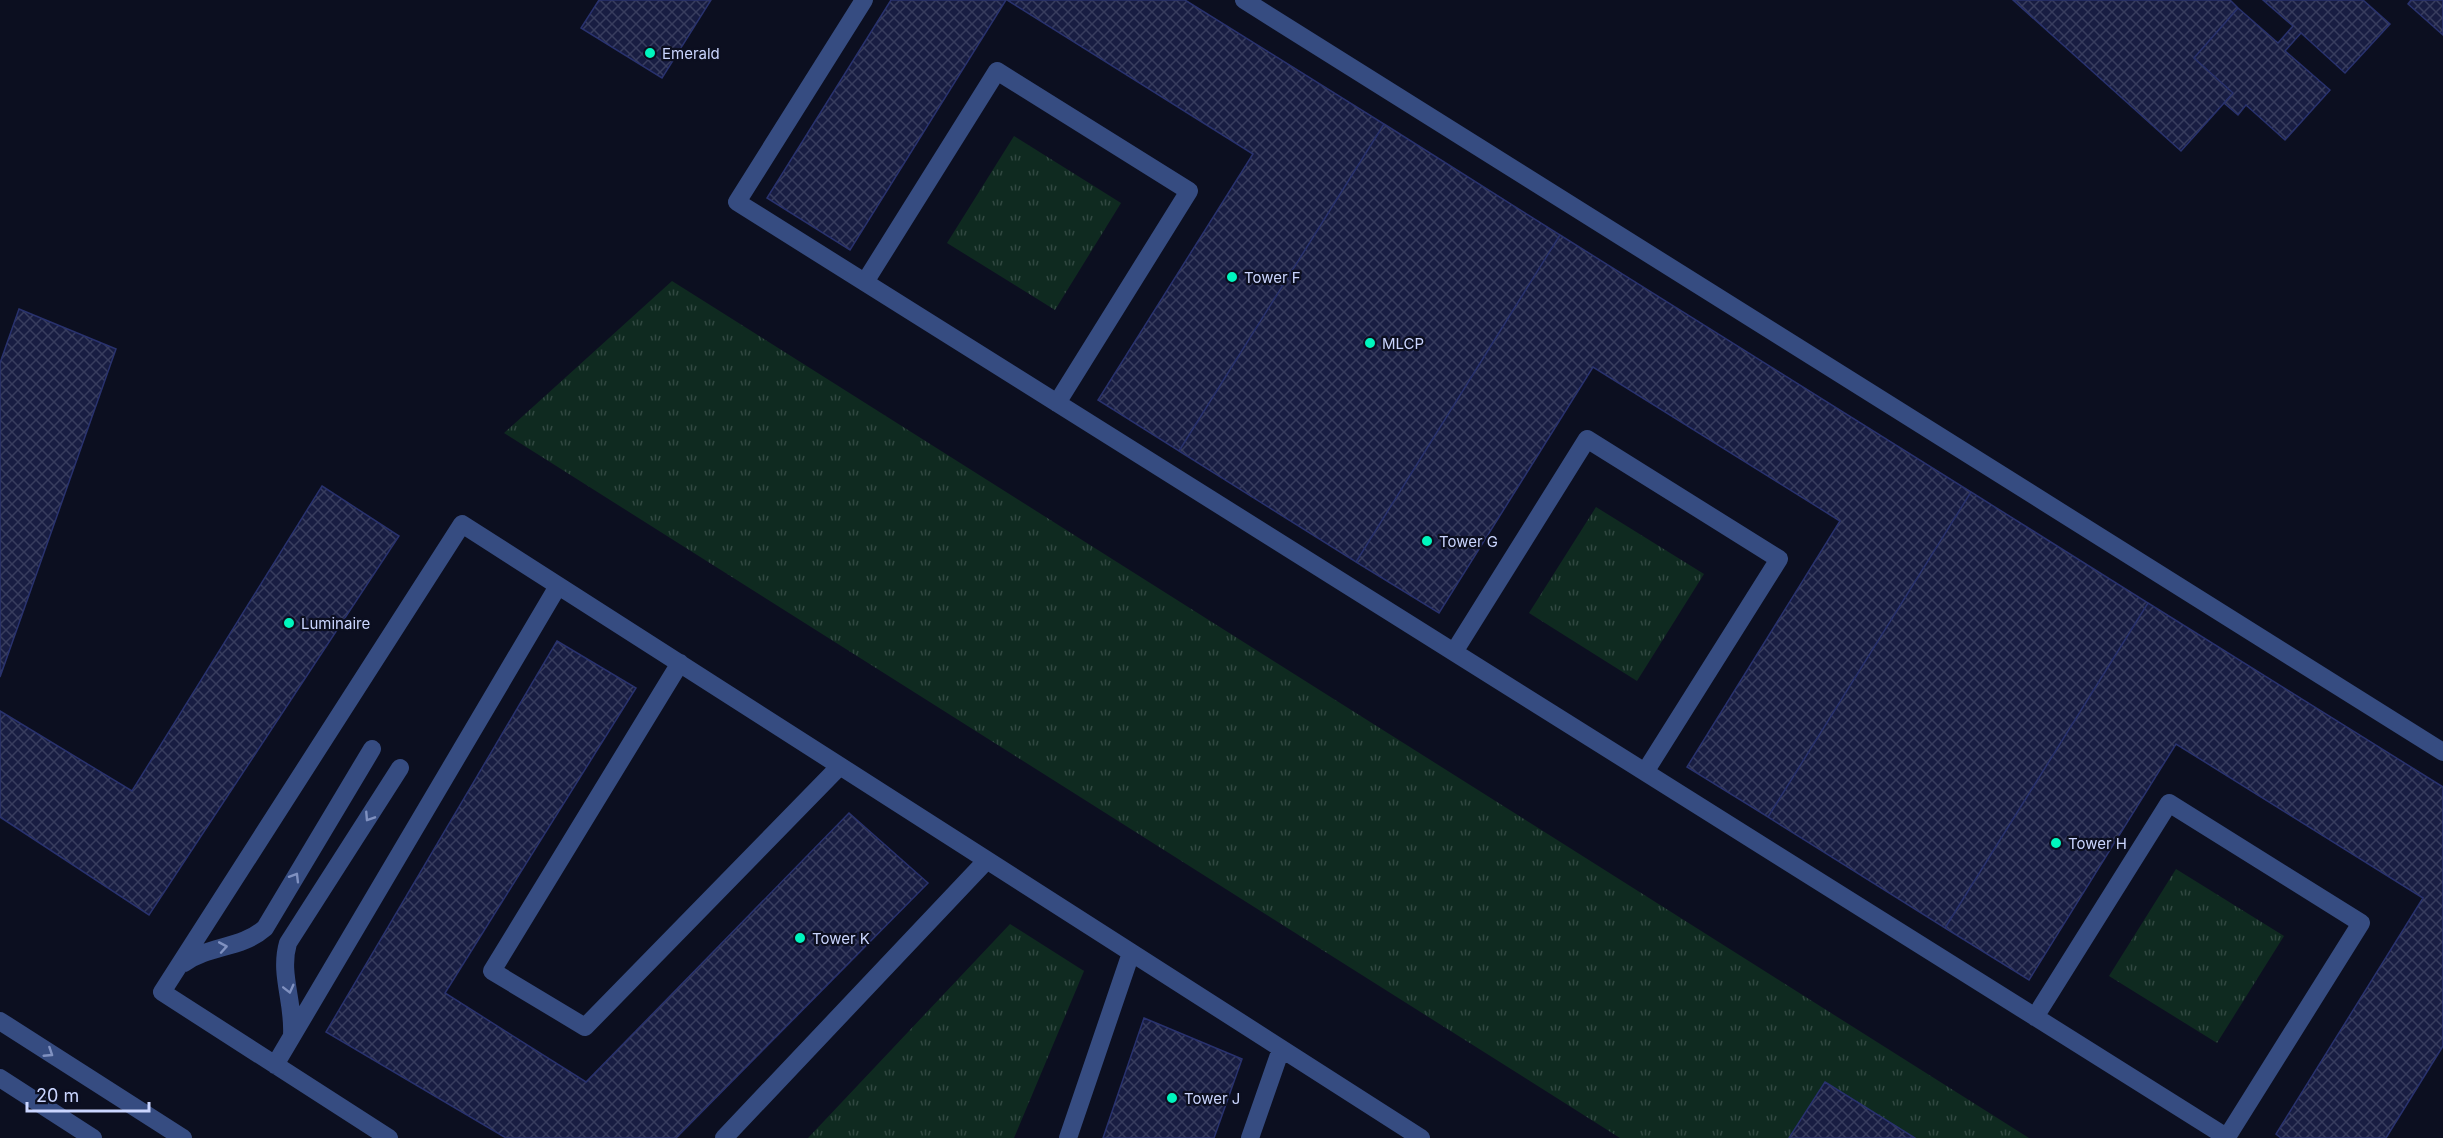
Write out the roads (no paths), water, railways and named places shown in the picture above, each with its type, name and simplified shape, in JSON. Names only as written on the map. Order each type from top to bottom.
[{"type":"street","points":[[864,0],[737,202],[2035,1017],[2206,1132],[2228,1138],[2361,923],[2169,803],[2035,1017]]},
{"type":"street","points":[[1244,0],[2443,752]]},
{"type":"street","points":[[865,282],[997,71],[1189,191],[1057,403]]},
{"type":"street","points":[[1454,652],[1587,439],[1779,559],[1645,772]]},
{"type":"street","points":[[389,1138],[162,992],[462,524],[1421,1138]]},
{"type":"street","points":[[275,1065],[558,586]]},
{"type":"street","points":[[680,663],[492,971],[585,1027],[840,766]]},
{"type":"street","points":[[180,965],[208,950],[252,939],[265,928],[372,749]]},
{"type":"street","points":[[292,1036],[292,1003],[284,972],[284,958],[288,943],[400,768]]},
{"type":"street","points":[[724,1138],[987,860]]},
{"type":"street","points":[[1068,1138],[1131,952]]},
{"type":"street","points":[[0,1021],[183,1138]]},
{"type":"street","points":[[1250,1138],[1281,1049]]},
{"type":"street","points":[[0,1078],[93,1138]]},
{"type":"place","name":"Emerald","points":[[650,53]]},
{"type":"place","name":"Tower F","points":[[1232,277]]},
{"type":"place","name":"MLCP","points":[[1370,343]]},
{"type":"place","name":"Tower G","points":[[1427,541]]},
{"type":"place","name":"Luminaire","points":[[289,623]]},
{"type":"place","name":"Tower H","points":[[2056,843]]},
{"type":"place","name":"Tower K","points":[[800,938]]},
{"type":"place","name":"Tower J","points":[[1172,1098]]}]
